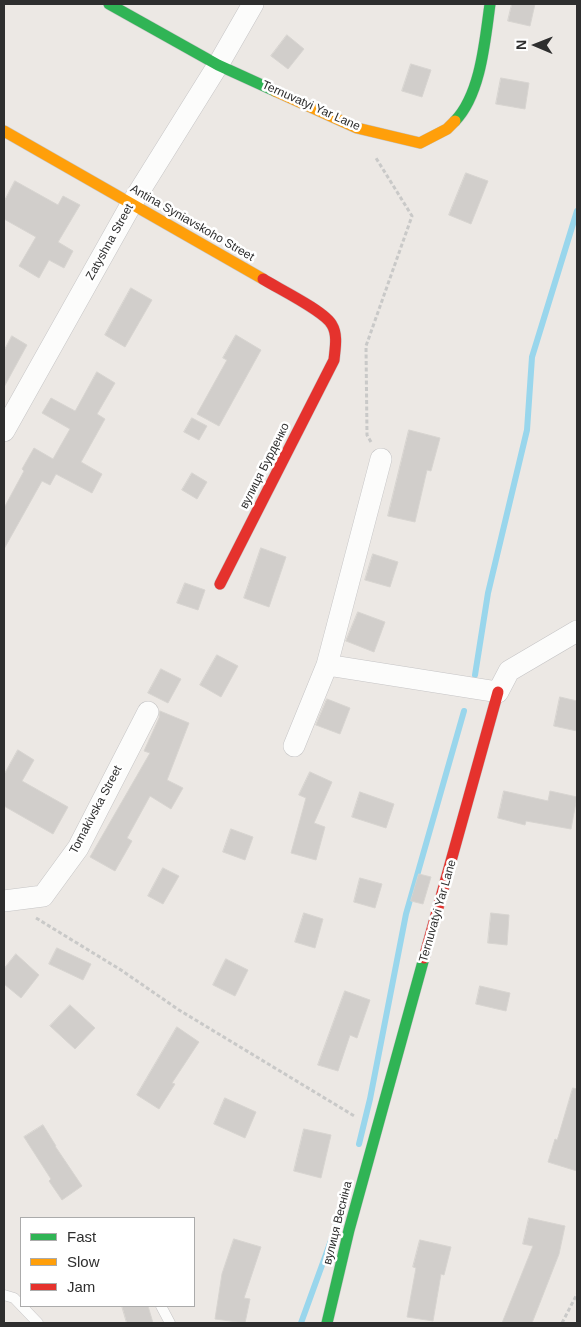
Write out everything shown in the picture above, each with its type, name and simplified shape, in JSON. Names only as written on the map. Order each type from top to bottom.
[{"type":"street","points":[[109,4],[218,65]]},
{"type":"street","name":"Zatyshna Street","points":[[4,431],[132,203],[218,65],[252,4]]},
{"type":"street","name":"Ternuvatyi Yar Lane","points":[[218,65],[357,128],[420,143],[451,126],[469,104],[479,67],[490,4]]},
{"type":"street","name":"Antina Syniavskoho Street","points":[[4,131],[317,311],[332,324],[336,342],[334,360]]},
{"type":"street","name":"вулиця Бурденко","points":[[220,584],[334,360]]},
{"type":"street","points":[[294,746],[327,665],[381,459]]},
{"type":"street","name":"Ternuvatyi Yar Lane","points":[[377,1130],[498,692],[509,671],[577,632]]},
{"type":"street","points":[[327,665],[498,692]]},
{"type":"street","name":"Tomakivska Street","points":[[4,901],[42,896],[78,848],[148,712]]},
{"type":"street","name":"вулиця Весніна","points":[[327,1323],[377,1130]]},
{"type":"lane","points":[[4,1295],[14,1298],[20,1304]]},
{"type":"lane","points":[[23,1307],[38,1323]]},
{"type":"lane","points":[[162,1307],[170,1323]]},
{"type":"path","points":[[357,128],[412,216],[366,346],[367,435]]},
{"type":"path","points":[[35,917],[121,970],[179,1010],[352,1115]]},
{"type":"path","points":[[562,1323],[577,1294]]},
{"type":"building","points":[[512,4],[535,4],[530,26],[508,21]]},
{"type":"building","points":[[287,35],[304,49],[288,69],[271,56]]},
{"type":"building","points":[[411,64],[431,70],[422,97],[402,91]]},
{"type":"building","points":[[501,78],[529,83],[525,109],[496,104]]},
{"type":"building","points":[[466,173],[488,181],[471,224],[449,215]]},
{"type":"building","points":[[15,181],[58,205],[63,196],[80,205],[58,242],[73,251],[64,268],[49,260],[39,278],[19,266],[36,237],[4,219],[4,202]]},
{"type":"building","points":[[131,288],[152,300],[125,347],[105,335]]},
{"type":"building","points":[[236,335],[261,350],[219,426],[197,414],[227,360],[223,358]]},
{"type":"building","points":[[12,336],[27,345],[4,387],[4,351]]},
{"type":"building","points":[[97,372],[115,383],[97,414],[105,419],[81,462],[102,474],[92,493],[56,474],[50,485],[42,481],[4,549],[4,508],[24,471],[22,469],[34,448],[53,459],[70,429],[42,413],[51,398],[75,411]]},
{"type":"building","points":[[192,418],[207,426],[199,440],[184,432]]},
{"type":"building","points":[[409,430],[440,438],[431,471],[427,470],[415,522],[388,516]]},
{"type":"building","points":[[192,473],[207,482],[197,499],[182,490]]},
{"type":"building","points":[[261,548],[286,557],[269,607],[244,598]]},
{"type":"building","points":[[373,554],[398,562],[390,587],[365,580]]},
{"type":"building","points":[[185,583],[205,590],[198,610],[177,603]]},
{"type":"building","points":[[358,612],[385,622],[374,652],[346,641]]},
{"type":"building","points":[[217,655],[238,666],[221,697],[200,685]]},
{"type":"building","points":[[161,669],[181,679],[168,703],[148,693]]},
{"type":"building","points":[[560,697],[577,701],[577,731],[554,726]]},
{"type":"building","points":[[327,699],[350,708],[340,734],[316,725]]},
{"type":"building","points":[[160,711],[189,723],[167,780],[183,788],[171,809],[150,796],[127,838],[132,841],[115,871],[90,857],[150,753],[144,751],[159,718]]},
{"type":"building","points":[[18,750],[34,760],[22,781],[68,807],[53,834],[4,806],[4,775]]},
{"type":"building","points":[[310,772],[332,782],[314,823],[325,827],[316,860],[291,853],[306,798],[299,795]]},
{"type":"building","points":[[504,791],[548,801],[550,791],[577,797],[571,829],[526,821],[525,825],[498,818]]},
{"type":"building","points":[[360,792],[394,804],[386,828],[352,817]]},
{"type":"building","points":[[231,829],[253,837],[245,860],[223,852]]},
{"type":"building","points":[[163,868],[179,876],[163,904],[148,896]]},
{"type":"building","points":[[419,874],[431,877],[423,904],[411,901]]},
{"type":"building","points":[[360,878],[382,884],[375,908],[354,902]]},
{"type":"building","points":[[304,913],[323,919],[315,948],[295,942]]},
{"type":"building","points":[[491,913],[509,915],[507,945],[488,943]]},
{"type":"building","points":[[57,948],[91,964],[83,980],[49,964]]},
{"type":"building","points":[[16,954],[39,975],[21,998],[4,984],[4,969]]},
{"type":"building","points":[[226,959],[248,970],[235,996],[213,985]]},
{"type":"building","points":[[480,986],[510,993],[506,1011],[476,1004]]},
{"type":"building","points":[[345,991],[370,1000],[357,1038],[350,1035],[338,1071],[318,1065]]},
{"type":"building","points":[[70,1005],[95,1028],[75,1049],[50,1026]]},
{"type":"building","points":[[177,1027],[199,1042],[172,1083],[175,1084],[159,1109],[137,1095]]},
{"type":"building","points":[[573,1088],[577,1089],[577,1171],[548,1162]]},
{"type":"building","points":[[225,1098],[256,1112],[245,1138],[214,1124]]},
{"type":"building","points":[[43,1125],[82,1186],[62,1200],[24,1137]]},
{"type":"building","points":[[304,1129],[331,1135],[321,1178],[294,1171]]},
{"type":"building","points":[[529,1218],[565,1226],[559,1254],[532,1323],[502,1323],[533,1246],[523,1244]]},
{"type":"building","points":[[234,1239],[261,1247],[244,1298],[250,1299],[245,1323],[215,1319],[222,1274]]},
{"type":"building","points":[[420,1240],[451,1247],[444,1275],[441,1274],[433,1321],[407,1317],[416,1268],[413,1267]]},
{"type":"building","points":[[122,1307],[148,1307],[153,1323],[127,1323]]},
{"type":"waterway","points":[[475,675],[488,593],[527,430],[532,357],[577,211]]},
{"type":"waterway","points":[[359,1144],[370,1099],[406,914],[464,711]]},
{"type":"waterway","points":[[301,1323],[337,1224]]},
{"type":"traffic: fast","points":[[109,4],[218,65],[275,91]]},
{"type":"traffic: fast","points":[[455,121],[464,110],[476,82],[484,50],[490,4]]},
{"type":"traffic: fast","points":[[327,1323],[349,1230],[424,958]]},
{"type":"traffic: slow","points":[[275,91],[357,128],[420,143],[447,129],[455,121]]},
{"type":"traffic: slow","points":[[4,131],[263,279]]},
{"type":"traffic: jam","points":[[220,584],[334,360],[335,333],[328,319],[263,279]]},
{"type":"traffic: jam","points":[[424,958],[498,692]]}]
